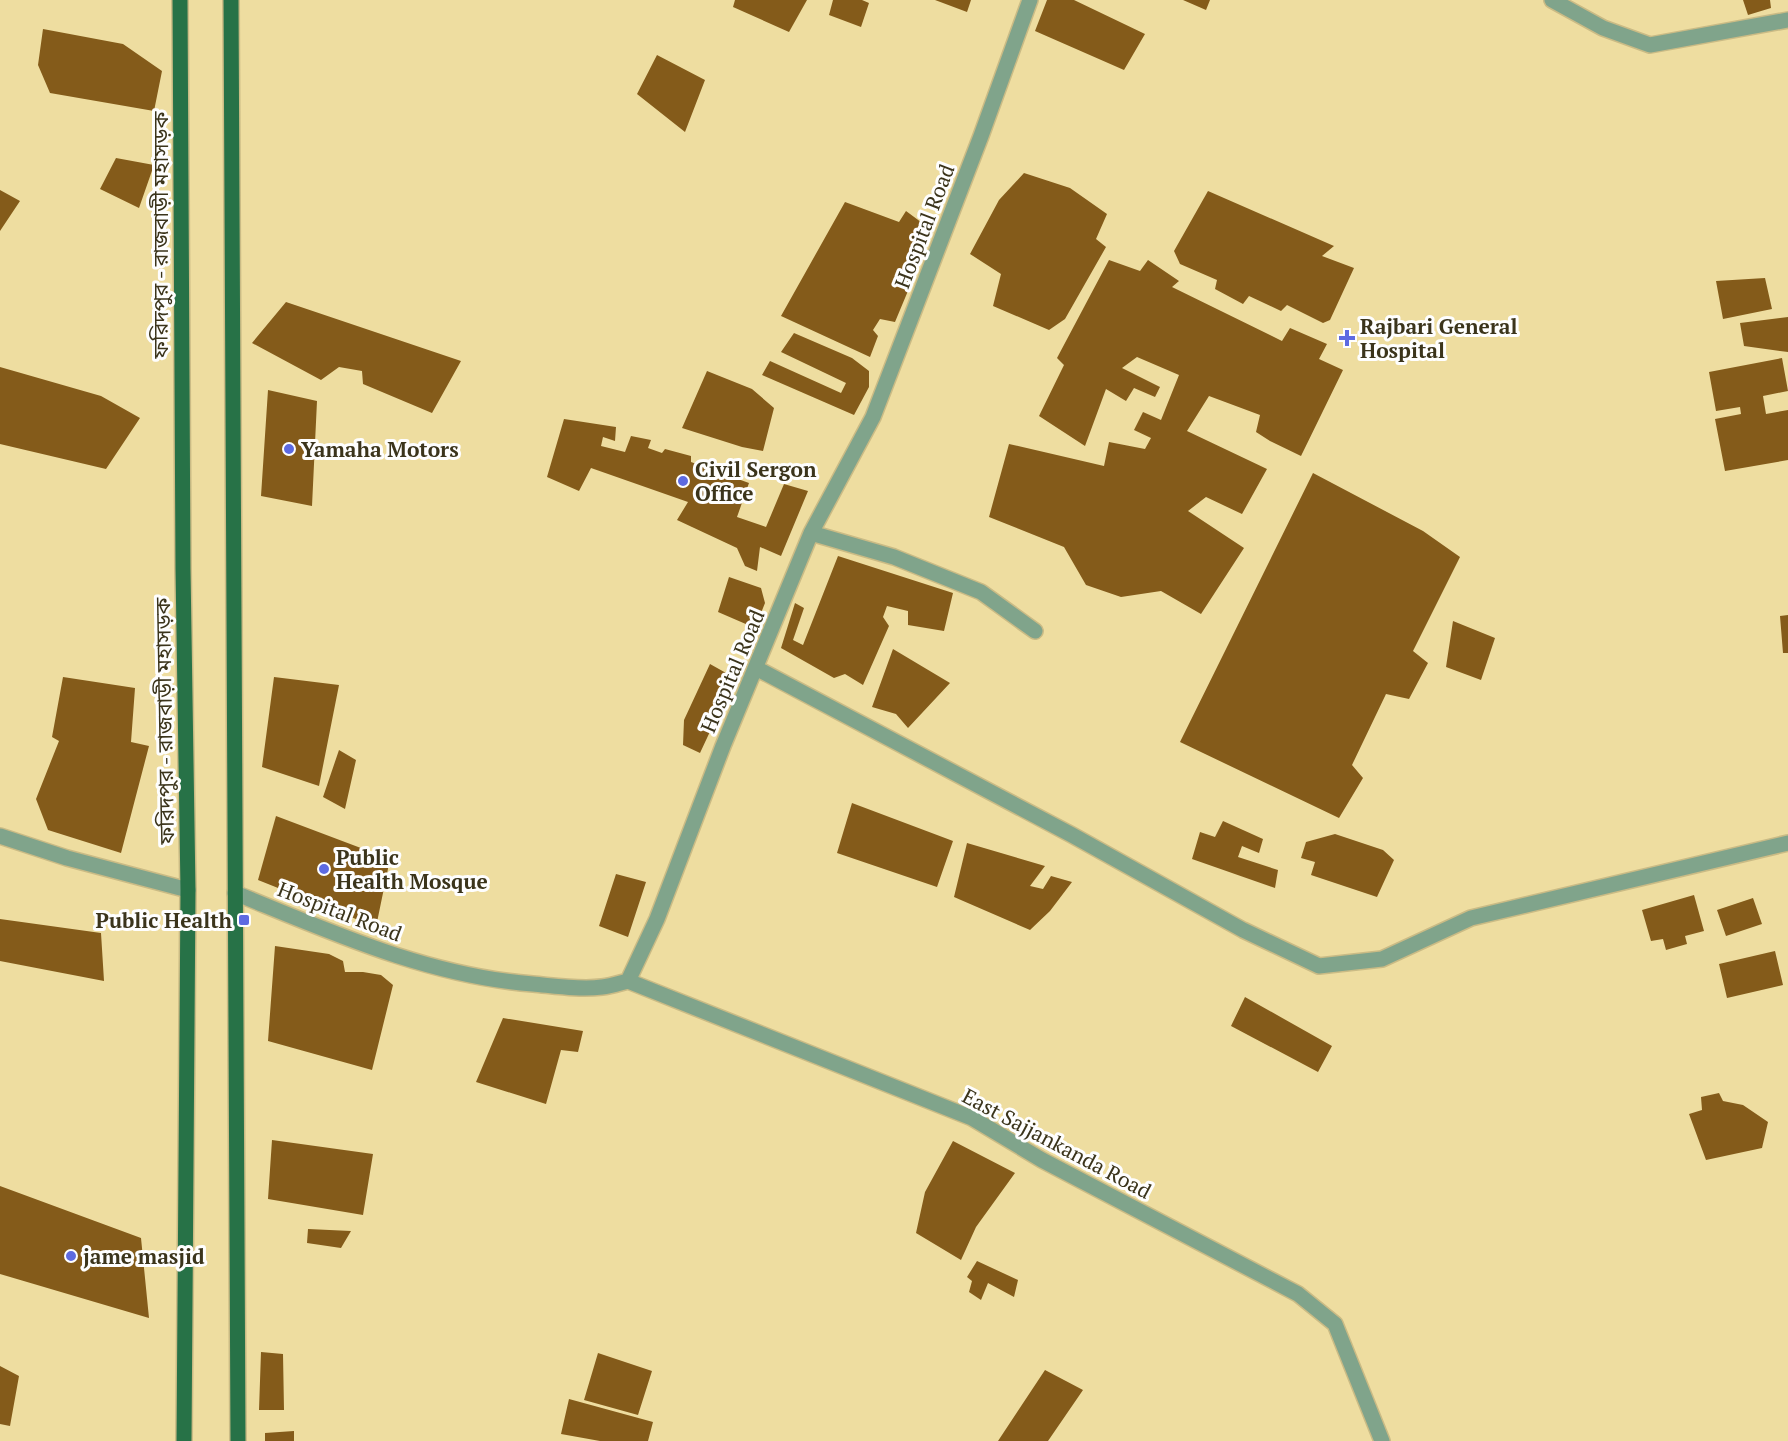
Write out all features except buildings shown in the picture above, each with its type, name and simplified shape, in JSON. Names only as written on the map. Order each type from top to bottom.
[{"type":"main road","name":"ফরিদপুর - রাজবাড়ী মহাসড়ক","points":[[180,0],[183,569],[188,890],[184,1441]]},
{"type":"main road","points":[[231,0],[238,1441]]},
{"type":"street","name":"Hospital Road","points":[[235,892],[341,937],[410,960],[494,981],[561,987],[600,987],[628,981],[657,919],[723,746],[811,533],[873,417],[981,136],[1030,0]]},
{"type":"street","points":[[1552,0],[1603,28],[1650,45],[1788,20]]},
{"type":"street","points":[[811,533],[894,557],[981,592],[1035,631]]},
{"type":"street","points":[[756,668],[1072,835],[1243,930],[1319,966],[1382,958],[1471,918],[1788,843]]},
{"type":"street","points":[[0,836],[67,858],[188,890]]},
{"type":"street","name":"East Sajjankanda Road","points":[[628,981],[972,1118],[1042,1160],[1298,1294],[1335,1324],[1382,1441]]},
{"type":"place","name":"Rajbari General Hospital","points":[[1347,338]]},
{"type":"place","name":"Yamaha Motors","points":[[289,449]]},
{"type":"place","name":"Civil Sergon Office","points":[[683,481]]},
{"type":"place","name":"Public Health Mosque","points":[[324,869]]},
{"type":"place","name":"Public Health","points":[[244,920]]},
{"type":"place","name":"jame masjid","points":[[71,1256]]}]
